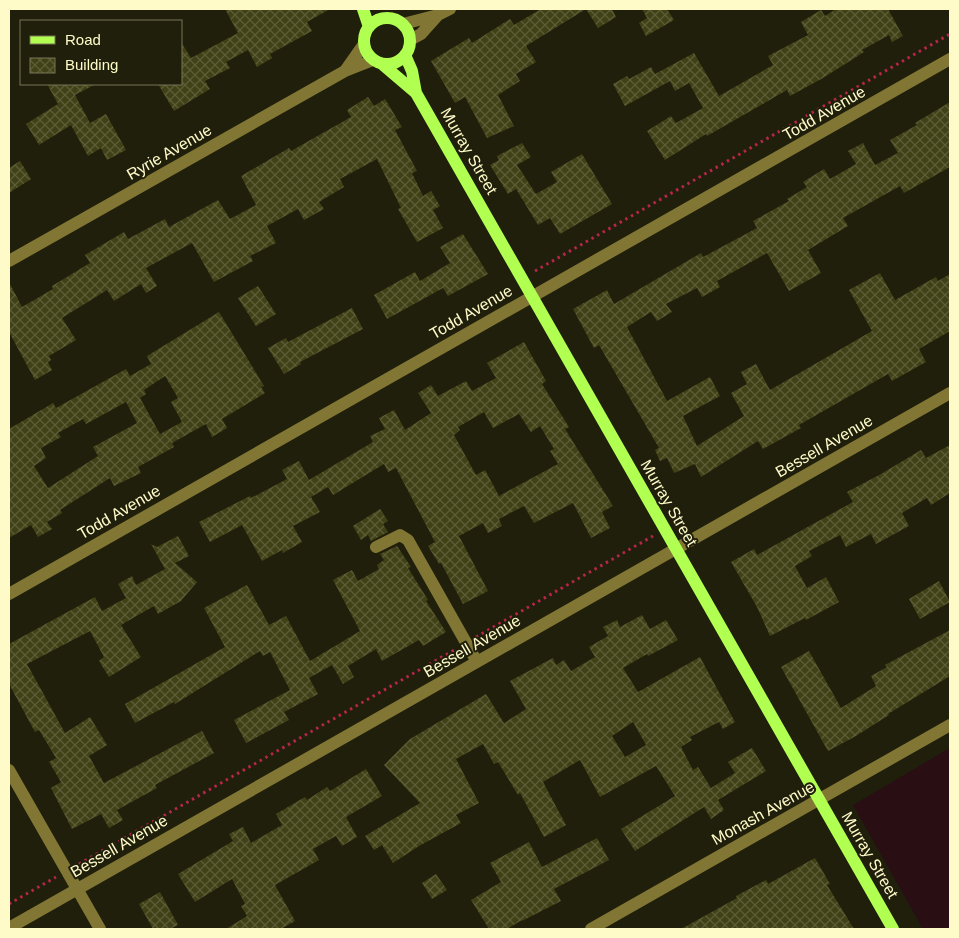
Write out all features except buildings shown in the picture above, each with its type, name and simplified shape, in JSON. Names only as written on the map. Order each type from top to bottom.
[{"type":"main road","points":[[363,9],[369,27]]},
{"type":"main road","points":[[374,9],[386,18],[403,24],[408,32],[409,48],[399,61],[391,64],[378,62],[367,53],[364,44],[365,35],[369,27],[377,20],[386,18]]},
{"type":"main road","name":"Murray Street","points":[[405,55],[412,71],[416,93],[893,929]]},
{"type":"main road","name":"Murray Street","points":[[378,62],[416,93]]},
{"type":"street","points":[[403,24],[444,12]]},
{"type":"street","points":[[410,40],[421,34],[444,12]]},
{"type":"street","name":"Ryrie Avenue","points":[[345,70],[364,44]]},
{"type":"street","name":"Todd Avenue","points":[[9,594],[950,59]]},
{"type":"street","name":"Ryrie Avenue","points":[[9,261],[345,70],[378,62]]},
{"type":"street","name":"Bessell Avenue","points":[[9,928],[950,393]]},
{"type":"street","points":[[376,547],[400,536],[408,540],[477,662]]},
{"type":"street","name":"Monash Avenue","points":[[591,929],[950,725]]},
{"type":"street","points":[[9,770],[100,929]]},
{"type":"path","points":[[534,271],[950,34]]},
{"type":"path","points":[[9,904],[653,536]]},
{"type":"shaded area","points":[[950,748],[950,929],[923,929],[853,805]]}]
